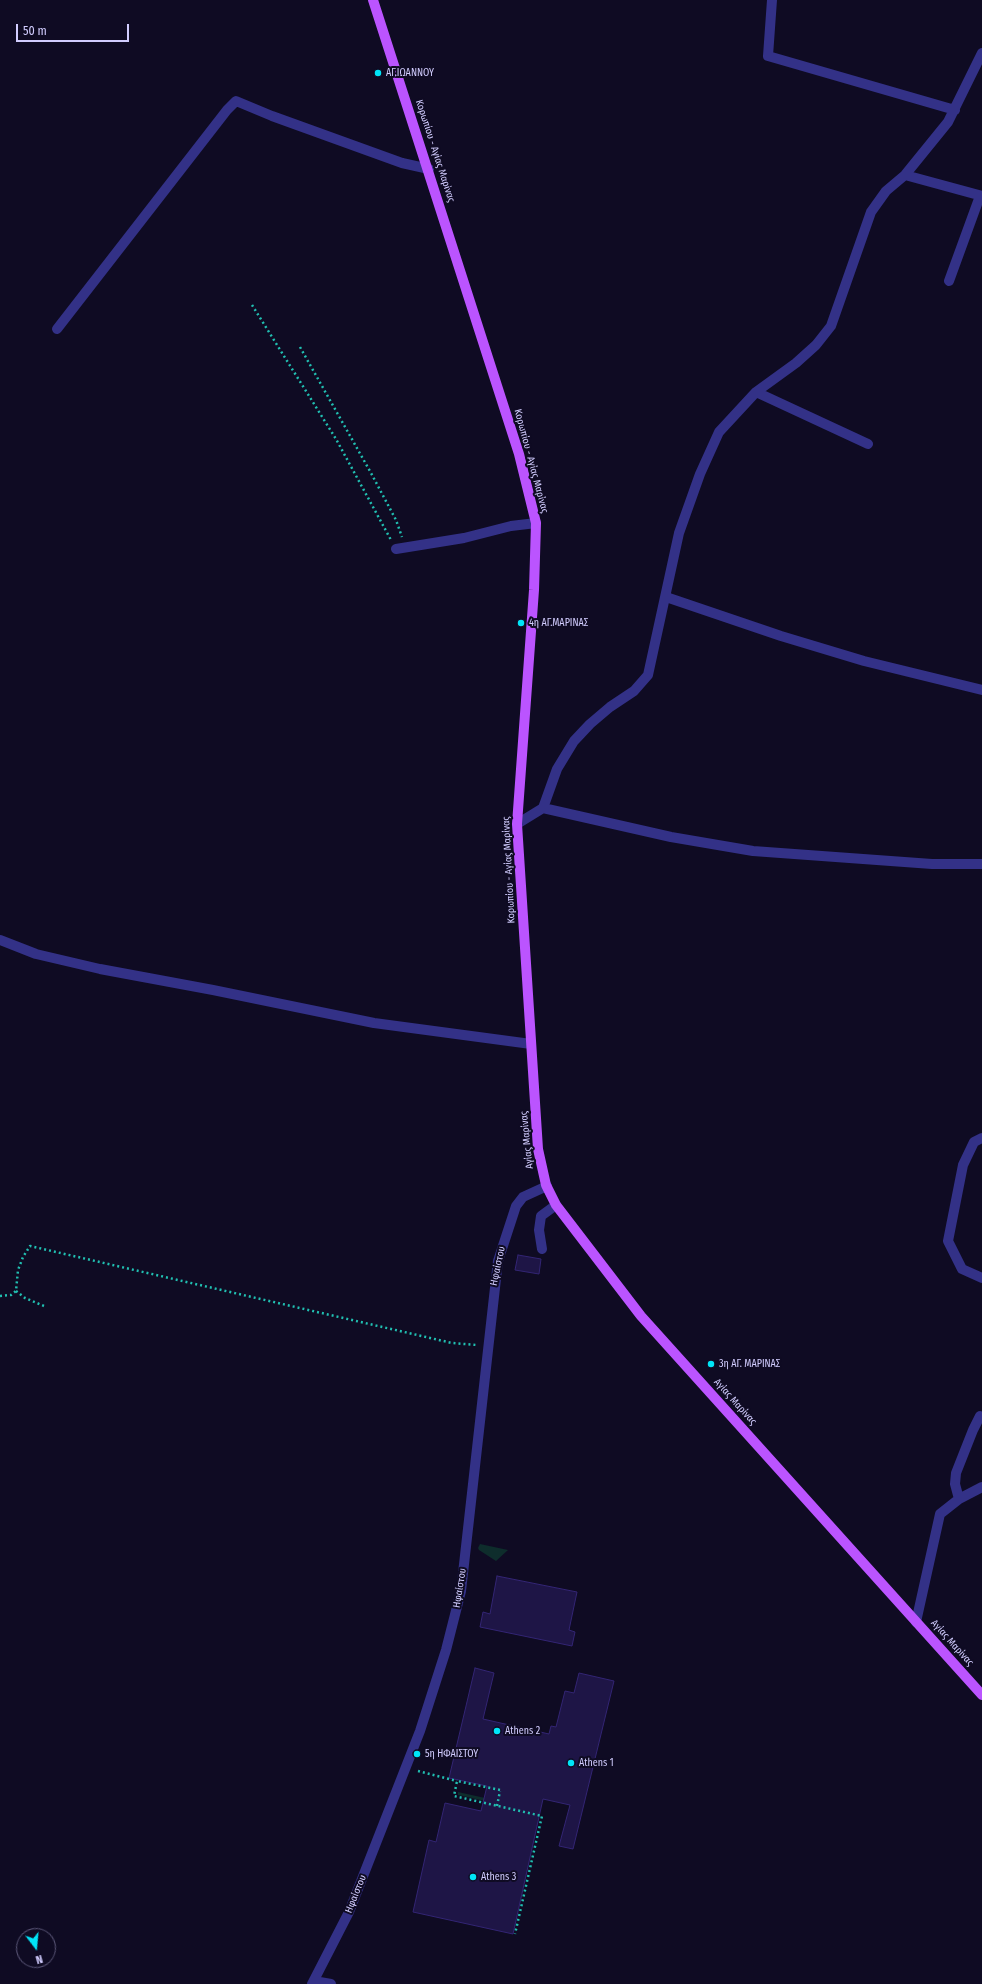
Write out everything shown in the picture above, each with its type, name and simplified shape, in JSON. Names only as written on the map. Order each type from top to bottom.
[{"type":"main road","name":"Κορωπίου - Αγίας Μαρίνας","points":[[373,0],[429,169],[519,454],[536,523],[534,590],[517,824],[531,1044]]},
{"type":"main road","name":"Αγίας Μαρίνας","points":[[531,1044],[538,1149],[546,1186],[556,1205],[641,1316],[982,1695]]},
{"type":"street","points":[[772,0],[768,56],[955,110]]},
{"type":"street","points":[[517,824],[543,808],[557,768],[574,741],[590,724],[610,707],[634,691],[648,675],[679,533],[700,474],[719,432],[756,392],[796,363],[816,345],[831,326],[872,212],[886,191],[905,175],[948,122],[982,53]]},
{"type":"street","points":[[57,329],[227,110],[236,101],[272,116],[402,163],[429,169]]},
{"type":"street","points":[[905,175],[981,196],[948,281]]},
{"type":"street","points":[[756,392],[868,444]]},
{"type":"street","points":[[401,548],[464,538],[511,526],[536,523]]},
{"type":"street","points":[[666,597],[781,636],[864,661],[982,690]]},
{"type":"street","points":[[543,808],[671,837],[753,851],[932,864],[982,864]]},
{"type":"street","points":[[0,940],[36,954],[86,966],[374,1023],[531,1044]]},
{"type":"street","points":[[982,1138],[974,1142],[963,1165],[948,1241],[962,1269],[982,1278]]},
{"type":"street","name":"Ηφαίστου","points":[[313,1982],[349,1912],[420,1731],[446,1650],[461,1591],[496,1268],[512,1214],[517,1204],[523,1197],[546,1186]]},
{"type":"street","points":[[542,1249],[538,1230],[541,1216],[556,1205]]},
{"type":"street","points":[[959,1499],[955,1484],[956,1473],[980,1416]]},
{"type":"street","points":[[916,1622],[940,1514],[959,1499],[982,1487]]},
{"type":"street","points":[[313,1982],[331,1984]]},
{"type":"path","points":[[252,305],[336,439],[401,548]]},
{"type":"path","points":[[300,347],[396,520],[401,548]]},
{"type":"path","points":[[0,1296],[11,1295],[16,1291],[18,1270],[26,1250],[30,1246],[452,1343],[487,1344]]},
{"type":"path","points":[[16,1291],[26,1298],[44,1306]]},
{"type":"path","points":[[418,1771],[500,1790],[497,1806]]},
{"type":"path","points":[[457,1781],[454,1796],[487,1805],[542,1816],[515,1934]]},
{"type":"green space","points":[[480,1544],[508,1550],[496,1561],[479,1550],[478,1548]]},
{"type":"green space","points":[[458,1792],[494,1800],[494,1803],[458,1795]]},
{"type":"building","points":[[518,1255],[541,1259],[539,1274],[515,1270]]},
{"type":"building","points":[[497,1576],[577,1592],[569,1630],[575,1632],[572,1646],[480,1627],[483,1612],[490,1614]]},
{"type":"building","points":[[475,1668],[494,1673],[483,1719],[549,1734],[551,1726],[556,1727],[565,1691],[574,1693],[579,1673],[614,1681],[573,1849],[559,1846],[570,1805],[543,1799],[513,1934],[413,1912],[429,1840],[436,1842],[445,1803],[481,1811],[487,1786],[449,1778]]},
{"type":"place","name":"ΑΓ.ΙΩΑΝΝΟΥ","points":[[378,73]]},
{"type":"place","name":"4η ΑΓ.ΜΑΡΙΝΑΣ","points":[[521,623]]},
{"type":"place","name":"3η ΑΓ. ΜΑΡΙΝΑΣ","points":[[711,1364]]},
{"type":"place","name":"Athens 2","points":[[497,1731]]},
{"type":"place","name":"5η ΗΦΑΙΣΤΟΥ","points":[[417,1754]]},
{"type":"place","name":"Athens 1","points":[[571,1763]]},
{"type":"place","name":"Athens 3","points":[[473,1877]]}]
